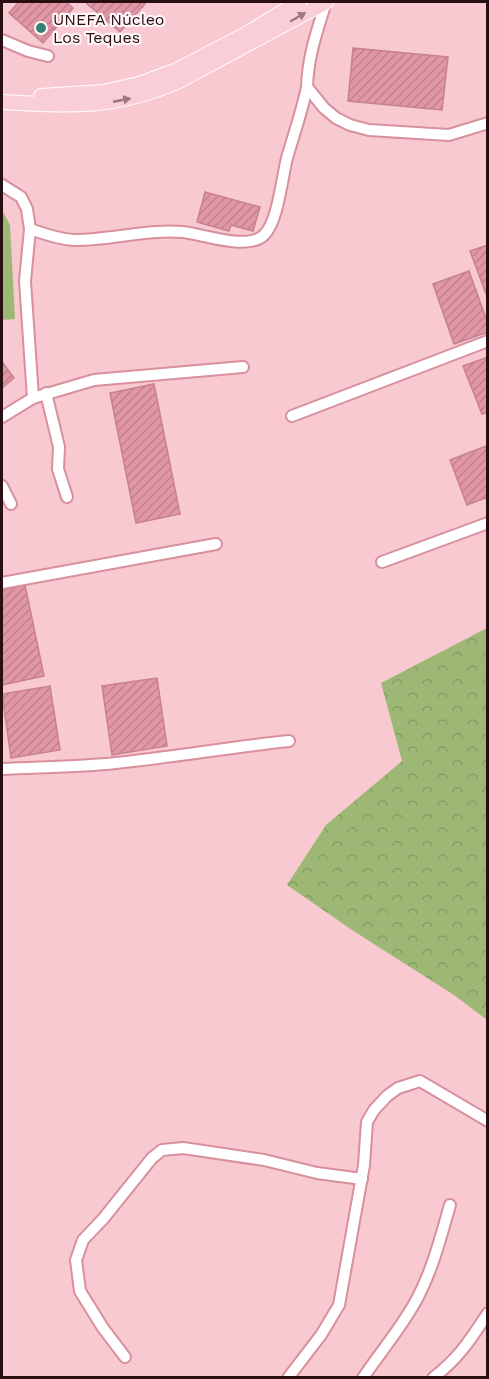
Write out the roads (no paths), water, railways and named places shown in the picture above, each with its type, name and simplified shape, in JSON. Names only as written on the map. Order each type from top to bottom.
[{"type":"main road","points":[[2,93],[58,96],[103,92],[139,84],[177,70],[246,34],[299,2]]},
{"type":"main road","points":[[2,102],[56,105],[101,104],[158,91],[326,2]]},
{"type":"street","points":[[30,230],[74,240],[162,231],[188,233],[222,240],[249,241],[265,234],[274,215],[307,87],[308,63],[312,45],[326,2]]},
{"type":"street","points":[[2,40],[28,51],[48,56]]},
{"type":"street","points":[[307,87],[324,108],[336,118],[369,130],[449,135],[488,123]]},
{"type":"street","points":[[2,185],[21,197],[27,209],[30,230],[25,281],[33,398]]},
{"type":"street","points":[[292,416],[488,341]]},
{"type":"street","points":[[2,417],[33,398],[94,380],[243,367]]},
{"type":"street","points":[[46,393],[59,447],[58,469],[67,497]]},
{"type":"street","points":[[2,486],[11,504]]},
{"type":"street","points":[[382,562],[488,523]]},
{"type":"street","points":[[2,583],[216,543]]},
{"type":"street","points":[[2,769],[62,768],[117,763],[211,749],[289,741]]},
{"type":"street","points":[[288,1377],[321,1335],[339,1305],[362,1179],[367,1122],[380,1103],[398,1088],[420,1081],[488,1121]]},
{"type":"street","points":[[125,1357],[103,1328],[80,1291],[76,1260],[83,1240],[152,1158],[162,1150],[183,1148],[264,1160],[317,1173],[362,1179]]},
{"type":"street","points":[[363,1377],[395,1335],[418,1297],[435,1257],[450,1205]]},
{"type":"street","points":[[433,1377],[452,1363],[468,1344],[488,1313]]},
{"type":"place","name":"UNEFA Núcleo Los Teques","points":[[41,28]]}]
